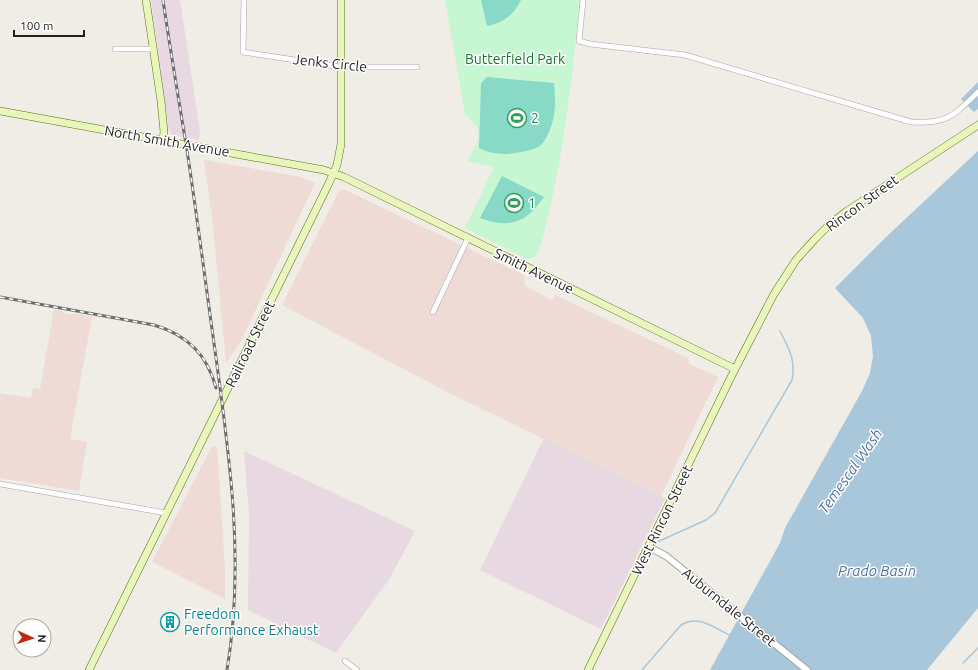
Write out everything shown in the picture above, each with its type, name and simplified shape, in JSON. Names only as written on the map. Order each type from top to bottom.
[{"type":"main road","points":[[146,0],[164,124],[163,140]]},
{"type":"main road","name":"Railroad Street","points":[[88,670],[333,173],[339,156],[340,144],[341,0]]},
{"type":"main road","name":"North Smith Avenue","points":[[0,111],[322,169],[333,173]]},
{"type":"main road","name":"Rincon Street","points":[[735,369],[781,282],[796,260],[814,240],[847,210],[978,124]]},
{"type":"main road","name":"Smith Avenue","points":[[333,173],[344,177],[735,369]]},
{"type":"main road","name":"West Rincon Street","points":[[588,670],[735,369]]},
{"type":"street","name":"Jenks Circle","points":[[244,0],[243,52],[341,67],[417,67]]},
{"type":"street","points":[[584,0],[579,41],[590,44],[685,55],[912,122],[929,124],[943,120],[957,112],[978,92]]},
{"type":"street","points":[[115,49],[153,49]]},
{"type":"street","points":[[433,312],[468,238]]},
{"type":"street","points":[[0,484],[166,514]]},
{"type":"street","name":"Auburndale Street","points":[[649,546],[666,556],[807,670]]},
{"type":"street","points":[[345,661],[357,670]]},
{"type":"shaded area","points":[[151,0],[180,0],[200,132],[199,140],[172,135],[169,131]]},
{"type":"shaded area","points":[[481,0],[521,0],[515,10],[507,18],[493,25],[487,26]]},
{"type":"shaded area","name":"2","points":[[487,77],[554,83],[554,115],[551,128],[541,145],[518,153],[506,154],[492,153],[479,148],[481,83]]},
{"type":"shaded area","points":[[204,160],[301,177],[315,183],[240,343],[226,363],[212,217]]},
{"type":"shaded area","name":"1","points":[[502,176],[544,197],[531,213],[524,218],[509,223],[500,223],[480,218]]},
{"type":"shaded area","points":[[343,189],[524,275],[525,286],[552,300],[555,295],[688,358],[689,364],[718,377],[661,496],[447,392],[282,305],[339,191]]},
{"type":"shaded area","points":[[54,309],[65,312],[65,314],[80,314],[92,317],[70,439],[87,442],[79,491],[0,478],[0,393],[31,398],[33,388],[40,389]]},
{"type":"shaded area","points":[[544,438],[665,498],[601,629],[480,570]]},
{"type":"shaded area","points":[[212,446],[217,447],[225,567],[225,599],[152,562]]},
{"type":"shaded area","points":[[244,451],[415,531],[390,578],[336,653],[248,610],[249,514]]},
{"type":"green space","name":"Butterfield Park","points":[[445,0],[580,0],[567,112],[553,196],[538,252],[532,258],[527,259],[465,228],[494,167],[467,161],[479,135],[475,124],[465,114]]},
{"type":"water","points":[[978,82],[978,109],[974,112],[961,99]]},
{"type":"water","name":"Prado Basin","points":[[978,151],[978,608],[927,670],[710,670],[780,543],[785,528],[862,391],[870,373],[873,356],[871,336],[863,318],[835,288],[885,238]]},
{"type":"waterway","points":[[655,543],[706,520],[715,513],[792,380],[793,366],[791,355],[780,331]]},
{"type":"waterway","points":[[642,670],[681,625],[688,622],[694,621],[706,623],[731,636]]},
{"type":"waterway","points":[[963,663],[978,648]]},
{"type":"railway","points":[[163,0],[193,192],[229,460],[233,502],[235,586],[227,670]]},
{"type":"railway","points":[[0,297],[154,325],[166,329],[186,340],[201,356],[207,365],[216,388]]},
{"type":"place","name":"2","points":[[517,118]]},
{"type":"place","name":"1","points":[[514,203]]},
{"type":"place","name":"Freedom Performance Exhaust","points":[[170,622]]},
{"type":"water label","name":"Temescal Wash","points":[[850,471]]}]
